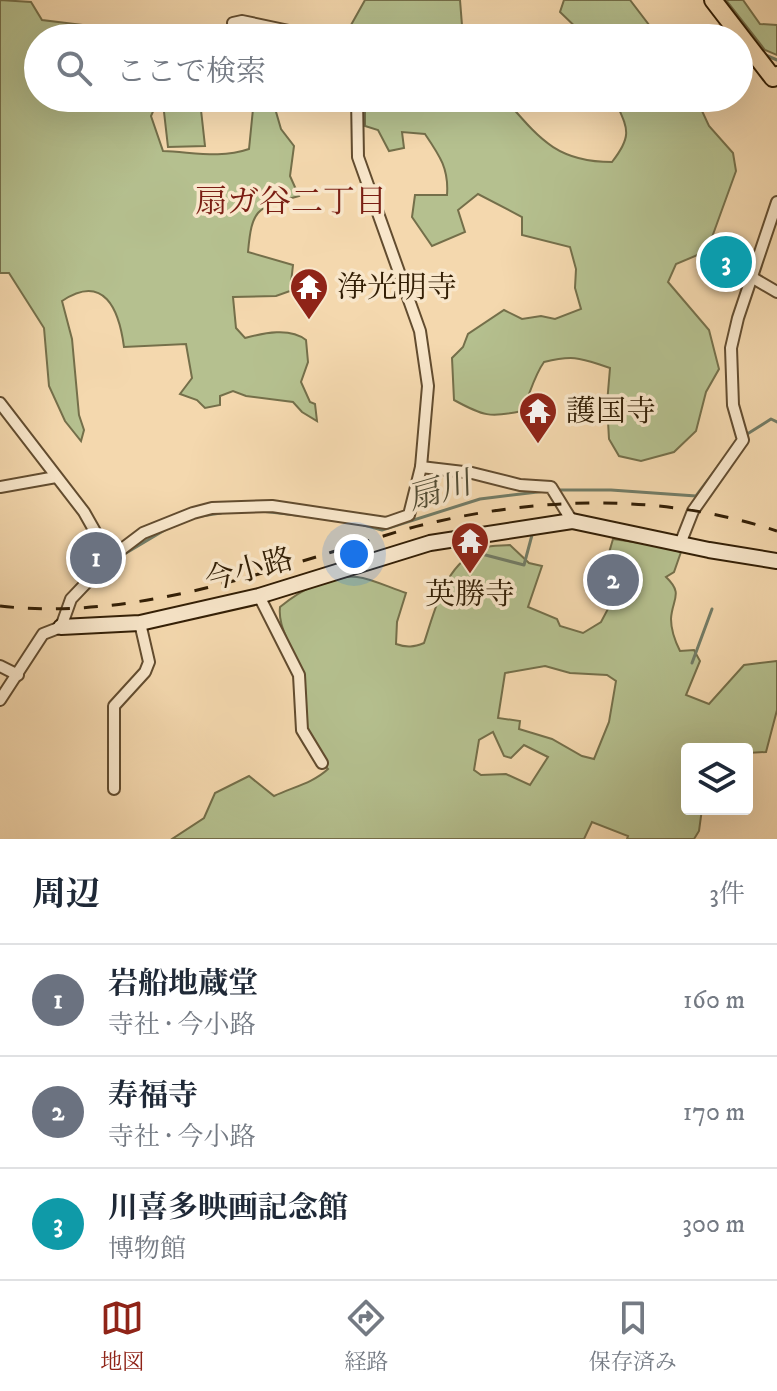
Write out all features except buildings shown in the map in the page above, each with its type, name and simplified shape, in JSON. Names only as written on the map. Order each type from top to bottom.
[{"type":"main road","points":[[713,0],[732,24]]},
{"type":"main road","points":[[753,50],[776,78]]},
{"type":"street","points":[[233,23],[256,24]]},
{"type":"street","points":[[0,700],[43,634],[61,627],[71,599],[110,558],[143,533],[212,508],[272,506],[386,523],[409,515],[421,467],[428,386],[420,331],[358,157],[357,112]]},
{"type":"street","points":[[680,544],[693,511],[743,440],[733,405],[731,348],[777,202]]},
{"type":"street","points":[[753,278],[777,292]]},
{"type":"street","points":[[0,403],[84,512],[110,558]]},
{"type":"street","points":[[421,467],[472,473],[520,485],[551,487],[572,521]]},
{"type":"street","points":[[0,487],[56,477]]},
{"type":"street","name":"今小路","points":[[61,627],[140,623],[259,596],[430,543],[572,521],[777,561]]},
{"type":"street","points":[[259,596],[299,675],[302,730],[322,763]]},
{"type":"street","points":[[114,789],[114,706],[145,672],[149,662],[140,623]]},
{"type":"street","points":[[0,666],[18,675]]},
{"type":"green space","points":[[0,0],[31,2],[42,20],[75,24],[24,24],[24,112],[153,112],[151,116],[163,151],[217,154],[249,149],[253,112],[276,112],[281,129],[294,146],[290,176],[299,196],[274,203],[259,212],[252,226],[248,252],[293,265],[290,291],[276,296],[233,297],[236,328],[245,338],[285,332],[306,340],[308,362],[301,382],[310,402],[315,404],[317,421],[293,402],[246,396],[233,391],[220,396],[220,405],[205,408],[197,400],[180,394],[192,378],[186,344],[124,347],[113,308],[99,293],[89,291],[62,301],[72,339],[79,415],[84,430],[81,441],[65,421],[49,386],[44,328],[9,273],[0,273]]},
{"type":"green space","points":[[365,0],[460,0],[462,24],[352,24]]},
{"type":"green space","points":[[564,0],[630,0],[648,24],[572,24],[560,12]]},
{"type":"green space","points":[[726,0],[743,0],[760,24],[777,25],[777,55],[765,50],[753,35],[753,24],[745,24]]},
{"type":"green space","points":[[164,112],[201,112],[205,146],[168,147]]},
{"type":"green space","points":[[365,112],[516,112],[539,136],[562,152],[576,158],[612,162],[626,137],[620,112],[702,112],[709,126],[733,153],[736,171],[707,251],[676,264],[668,282],[709,330],[719,369],[706,392],[696,431],[674,452],[641,461],[619,456],[609,439],[607,404],[610,368],[572,358],[544,362],[522,411],[487,414],[454,400],[452,358],[463,347],[468,334],[504,310],[522,319],[541,316],[555,319],[581,309],[570,247],[522,235],[522,217],[478,194],[458,210],[465,232],[432,246],[412,217],[415,195],[447,195],[447,178],[435,149],[425,134],[402,132],[404,148],[389,151],[378,130],[365,126]]},
{"type":"green space","points":[[613,539],[681,552],[674,572],[666,577],[676,592],[671,619],[676,643],[680,651],[694,650],[700,661],[686,695],[709,704],[744,665],[777,661],[777,710],[766,752],[753,753],[753,743],[681,743],[681,815],[701,815],[699,831],[694,839],[627,839],[628,836],[592,822],[584,839],[172,839],[204,818],[215,793],[249,776],[274,796],[328,769],[303,743],[293,655],[280,620],[280,607],[297,595],[326,581],[347,577],[369,580],[406,593],[397,622],[396,644],[410,646],[424,643],[444,587],[460,564],[484,548],[510,545],[529,563],[542,566],[528,607],[557,619],[560,626],[583,633],[601,622],[609,607],[601,580]],"holes":[[[545,666],[570,673],[607,675],[616,681],[609,722],[594,759],[582,756],[552,739],[519,729],[520,721],[498,718],[505,673]],[[493,732],[504,756],[511,758],[524,745],[548,757],[530,785],[506,774],[481,775],[474,770],[479,740]]]},
{"type":"waterway","points":[[763,54],[777,60]]},
{"type":"waterway","name":"扇川","points":[[744,436],[771,419],[777,422]]},
{"type":"waterway","name":"扇川","points":[[557,490],[696,496],[726,456]]},
{"type":"waterway","name":"扇川","points":[[364,525],[382,530],[480,499],[546,491]]},
{"type":"waterway","name":"扇川","points":[[261,511],[297,515]]},
{"type":"waterway","name":"扇川","points":[[201,516],[221,513]]},
{"type":"waterway","name":"扇川","points":[[99,576],[121,556],[168,528]]},
{"type":"waterway","points":[[474,552],[524,565],[532,535]]},
{"type":"waterway","points":[[692,663],[712,609]]},
{"type":"railway","points":[[0,606],[84,608],[168,596],[251,576],[418,526],[517,508],[561,504],[648,505],[692,510],[777,531]]},
{"type":"place","name":"川喜多映画記念館","points":[[726,262]]},
{"type":"place","name":"浄光明寺","points":[[309,321]]},
{"type":"place","name":"護国寺","points":[[538,445]]},
{"type":"place","name":"岩船地蔵堂","points":[[96,558]]},
{"type":"place","name":"英勝寺","points":[[470,575]]},
{"type":"place","name":"寿福寺","points":[[613,580]]},
{"type":"district","name":"扇ガ谷二丁目","points":[[291,201]]}]
